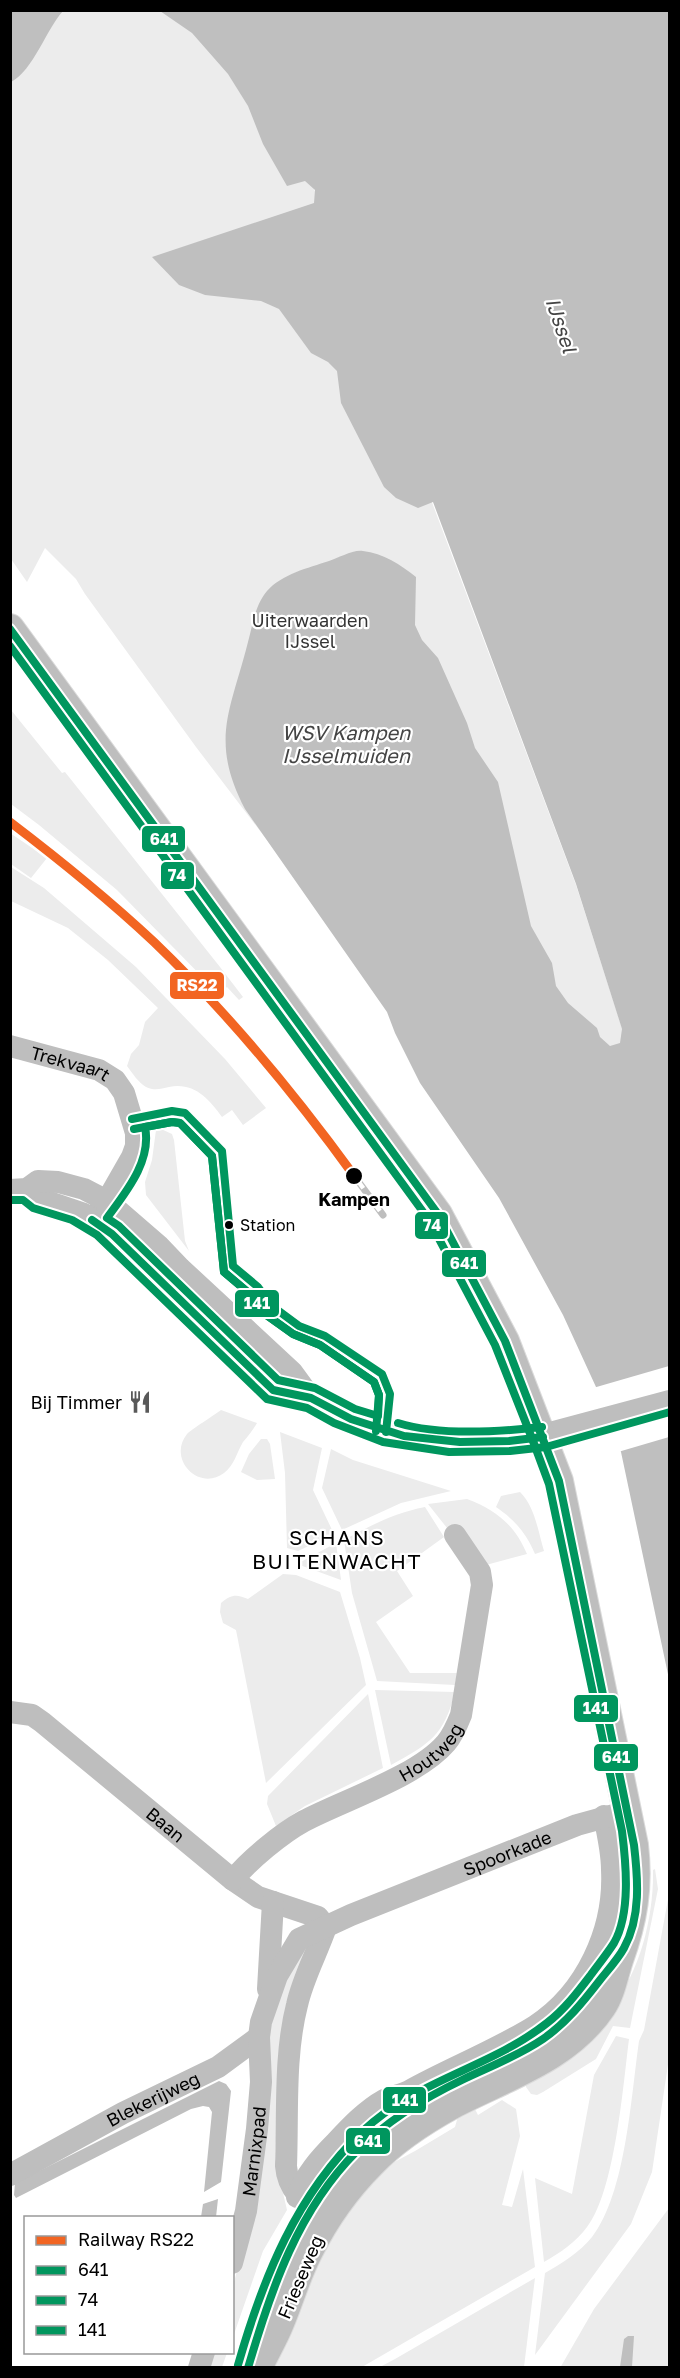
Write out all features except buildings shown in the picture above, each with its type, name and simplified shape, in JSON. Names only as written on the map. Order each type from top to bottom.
[{"type":"main road","points":[[10,628],[438,1214],[505,1341],[559,1480],[616,1813],[636,1859],[637,1889],[633,1916],[624,1947],[584,2001],[555,2030],[518,2053],[402,2113],[357,2151],[334,2177],[312,2208]]},
{"type":"main road","name":"Frieseweg","points":[[248,2367],[262,2319],[283,2262],[312,2208]]},
{"type":"main road","name":"Frieseweg","points":[[258,2367],[280,2325],[308,2254],[312,2208]]},
{"type":"street","name":"Trekvaart","points":[[10,1046],[105,1073],[115,1080],[124,1093],[136,1133],[136,1146],[106,1201],[92,1220]]},
{"type":"street","points":[[19,1189],[38,1181],[58,1182],[84,1189],[106,1201],[159,1246],[188,1276],[292,1372],[311,1398]]},
{"type":"street","points":[[19,1189],[37,1198],[72,1208],[112,1234],[273,1390],[311,1398],[365,1424],[413,1438],[460,1442],[509,1441],[543,1437],[669,1401]]},
{"type":"street","name":"Houtweg","points":[[233,1880],[252,1859],[302,1822],[414,1768],[437,1752],[453,1734],[460,1715],[482,1585],[480,1572],[455,1535]]},
{"type":"street","name":"Baan","points":[[10,1712],[32,1715],[42,1722],[233,1880],[258,1897],[318,1917],[326,1927]]},
{"type":"street","points":[[424,2101],[535,2026],[557,2008],[583,1978],[599,1947],[611,1902],[616,1813]]},
{"type":"street","name":"Spoorkade","points":[[326,1927],[566,1829],[616,1813]]},
{"type":"street","points":[[268,1999],[273,1902]]},
{"type":"street","points":[[259,2037],[268,1999],[299,1939],[326,1927]]},
{"type":"street","points":[[312,2208],[286,2173],[291,2048],[300,1993],[326,1927]]},
{"type":"street","name":"Blekerijweg","points":[[10,2175],[123,2113],[218,2067],[259,2037]]},
{"type":"street","name":"Marnixpad","points":[[234,2256],[246,2211],[257,2129],[261,2082],[259,2037]]},
{"type":"green space","name":"Uiterwaarden IJssel","points":[[11,11],[253,11],[311,181],[576,885],[669,1174],[570,1323],[506,1206],[394,1020],[299,882],[196,747],[76,579],[45,548],[27,582],[11,559]]},
{"type":"green space","points":[[11,710],[62,773],[65,772],[243,997],[239,1000],[227,987],[219,994],[117,890],[11,804]]},
{"type":"green space","points":[[10,833],[47,858],[31,878],[11,864]]},
{"type":"green space","points":[[11,867],[44,888],[136,967],[225,1059],[266,1108],[243,1125],[232,1110],[222,1117],[200,1093],[186,1087],[152,1089],[140,1083],[127,1066],[131,1054],[139,1045],[145,1022],[158,1008],[108,960],[68,928],[11,901]]},
{"type":"green space","points":[[161,1129],[172,1134],[174,1140],[185,1241],[189,1251],[146,1195],[145,1182],[152,1160],[156,1130]]},
{"type":"green space","points":[[221,1410],[257,1423],[243,1442],[233,1463],[224,1473],[214,1478],[196,1476],[183,1462],[182,1444],[187,1434]]},
{"type":"green space","points":[[280,1432],[322,1448],[313,1490],[334,1534],[298,1551],[287,1548],[285,1473]]},
{"type":"green space","points":[[261,1439],[267,1439],[270,1444],[275,1479],[257,1480],[241,1472],[249,1454]]},
{"type":"green space","points":[[331,1449],[353,1460],[451,1491],[401,1503],[342,1530],[322,1488]]},
{"type":"green space","points":[[520,1492],[533,1512],[544,1551],[535,1554],[519,1528],[496,1507],[501,1496]]},
{"type":"green space","points":[[467,1499],[487,1508],[503,1520],[517,1535],[527,1554],[486,1565],[451,1533],[428,1504]]},
{"type":"green space","points":[[425,1507],[444,1537],[397,1571],[413,1596],[376,1622],[410,1673],[457,1673],[455,1685],[377,1681],[352,1593],[344,1540],[383,1520]]},
{"type":"green space","points":[[336,1543],[341,1580],[297,1564]]},
{"type":"green space","points":[[283,1574],[296,1575],[340,1592],[366,1685],[266,1783],[236,1630],[223,1623],[220,1612],[221,1603],[231,1596],[248,1599]]},
{"type":"green space","points":[[375,1690],[455,1692],[446,1719],[433,1737],[391,1765]]},
{"type":"green space","points":[[368,1694],[383,1768],[305,1806],[276,1826],[267,1804],[268,1796]]},
{"type":"green space","points":[[655,1869],[658,1889],[630,2028],[613,2026],[596,2059],[543,2092],[537,2095],[531,2094],[526,2087],[526,2082],[609,2008],[631,1976],[644,1941],[651,1905],[653,1870]]},
{"type":"green space","points":[[669,1894],[670,2051],[652,2172],[631,2224],[535,2355],[545,2273],[587,2243],[603,2218],[613,2196],[630,2116],[639,2041],[644,2030]]},
{"type":"green space","points":[[310,1944],[279,2072],[275,2159],[287,2210],[263,2251],[234,2334],[234,2282],[245,2240],[269,2032],[289,1969]]},
{"type":"green space","points":[[616,2036],[629,2039],[616,2137],[605,2189],[597,2211],[578,2238],[544,2262],[535,2178],[572,2194],[594,2075]]},
{"type":"green space","points":[[502,2100],[516,2109],[520,2136],[502,2205],[512,2207],[523,2169],[535,2267],[362,2367],[272,2368],[309,2267],[370,2175],[455,2127],[460,2109],[472,2103],[478,2115]]},
{"type":"green space","points":[[669,2208],[669,2367],[560,2368],[594,2309]]},
{"type":"green space","points":[[535,2278],[524,2367],[380,2367],[395,2359]]},
{"type":"green space","points":[[210,2354],[227,2354],[222,2367],[205,2368]]},
{"type":"water","points":[[11,10],[63,11],[26,69],[11,82]]},
{"type":"water","points":[[160,11],[669,11],[669,1679],[621,1452],[607,1411],[563,1315],[499,1198],[420,1083],[387,1012],[245,809],[234,785],[226,744],[230,707],[255,615],[267,591],[288,576],[355,551],[378,554],[404,568],[416,577],[415,625],[422,640],[438,658],[467,723],[475,748],[498,782],[531,926],[552,963],[556,986],[568,1003],[597,1028],[600,1037],[610,1046],[620,1043],[622,1029],[576,884],[433,502],[418,508],[396,498],[384,487],[341,403],[337,371],[328,362],[311,353],[279,309],[261,301],[205,295],[179,285],[152,257],[314,203],[315,190],[305,181],[287,186],[263,144],[248,106],[228,74],[192,33]]},
{"type":"water","points":[[219,2081],[226,2084],[231,2091],[221,2182],[204,2192],[212,2112],[209,2107],[203,2106],[191,2109],[16,2198],[14,2195],[15,2183]]},
{"type":"water","points":[[218,2199],[216,2216],[201,2216],[203,2204]]},
{"type":"water","points":[[634,2336],[632,2367],[620,2367],[624,2339]]},
{"type":"pier","points":[[669,1366],[669,1437],[618,1452],[593,1388]]},
{"type":"railway","points":[[355,1177],[383,1215]]},
{"type":"rail line","name":"RS22","points":[[10,822],[101,895],[182,969],[260,1055],[355,1177]]},
{"type":"transit line","name":"641","points":[[10,629],[438,1214],[505,1341],[559,1481],[634,1845],[637,1871],[636,1911],[629,1936],[616,1960],[574,2012],[543,2039],[514,2056],[420,2102],[381,2130],[336,2174],[318,2199],[289,2252],[266,2309],[248,2368]]},
{"type":"transit line","name":"74","points":[[10,646],[429,1220],[495,1345],[533,1441]]},
{"type":"transit line","name":"641","points":[[132,1119],[172,1111],[185,1113],[222,1151],[233,1266],[258,1287],[272,1306],[299,1326],[325,1336],[382,1374],[390,1394],[386,1432]]},
{"type":"transit line","name":"74","points":[[134,1129],[172,1122],[180,1123],[212,1156],[224,1272],[250,1294],[265,1314],[293,1334],[320,1345],[374,1382],[379,1395],[376,1431]]},
{"type":"transit line","name":"141","points":[[172,1122],[180,1123],[212,1156],[224,1272],[250,1294],[265,1314],[293,1334],[320,1345],[374,1382],[379,1395],[378,1416],[355,1409],[315,1388],[278,1380],[119,1226],[107,1218],[136,1176],[145,1152],[145,1127],[172,1122]]},
{"type":"transit line","name":"74","points":[[11,1200],[23,1200],[33,1208],[72,1220],[97,1235],[267,1399],[307,1408],[334,1423],[383,1442],[449,1452],[510,1451],[546,1447],[670,1412]]},
{"type":"transit line","name":"641","points":[[92,1220],[112,1234],[273,1390],[311,1398],[351,1419],[404,1436],[460,1442],[509,1441],[543,1437]]},
{"type":"transit line","name":"141","points":[[398,1423],[450,1431],[542,1427]]},
{"type":"transit line","name":"141","points":[[238,2365],[259,2301],[285,2239],[319,2182],[339,2156],[363,2131],[406,2099],[502,2052],[547,2023],[580,1989],[614,1943],[619,1931],[626,1888],[622,1831],[549,1484],[533,1441]]},
{"type":"place","name":"Kampen","points":[[354,1176]]},
{"type":"place","name":"Station","points":[[229,1225]]},
{"type":"place","name":"Bij Timmer","points":[[140,1402]]},
{"type":"district","name":"SCHANS BUITENWACHT","points":[[337,1549]]},
{"type":"water label","name":"IJssel","points":[[562,325]]},
{"type":"water label","name":"WSV Kampen IJsselmuiden","points":[[346,744]]}]
